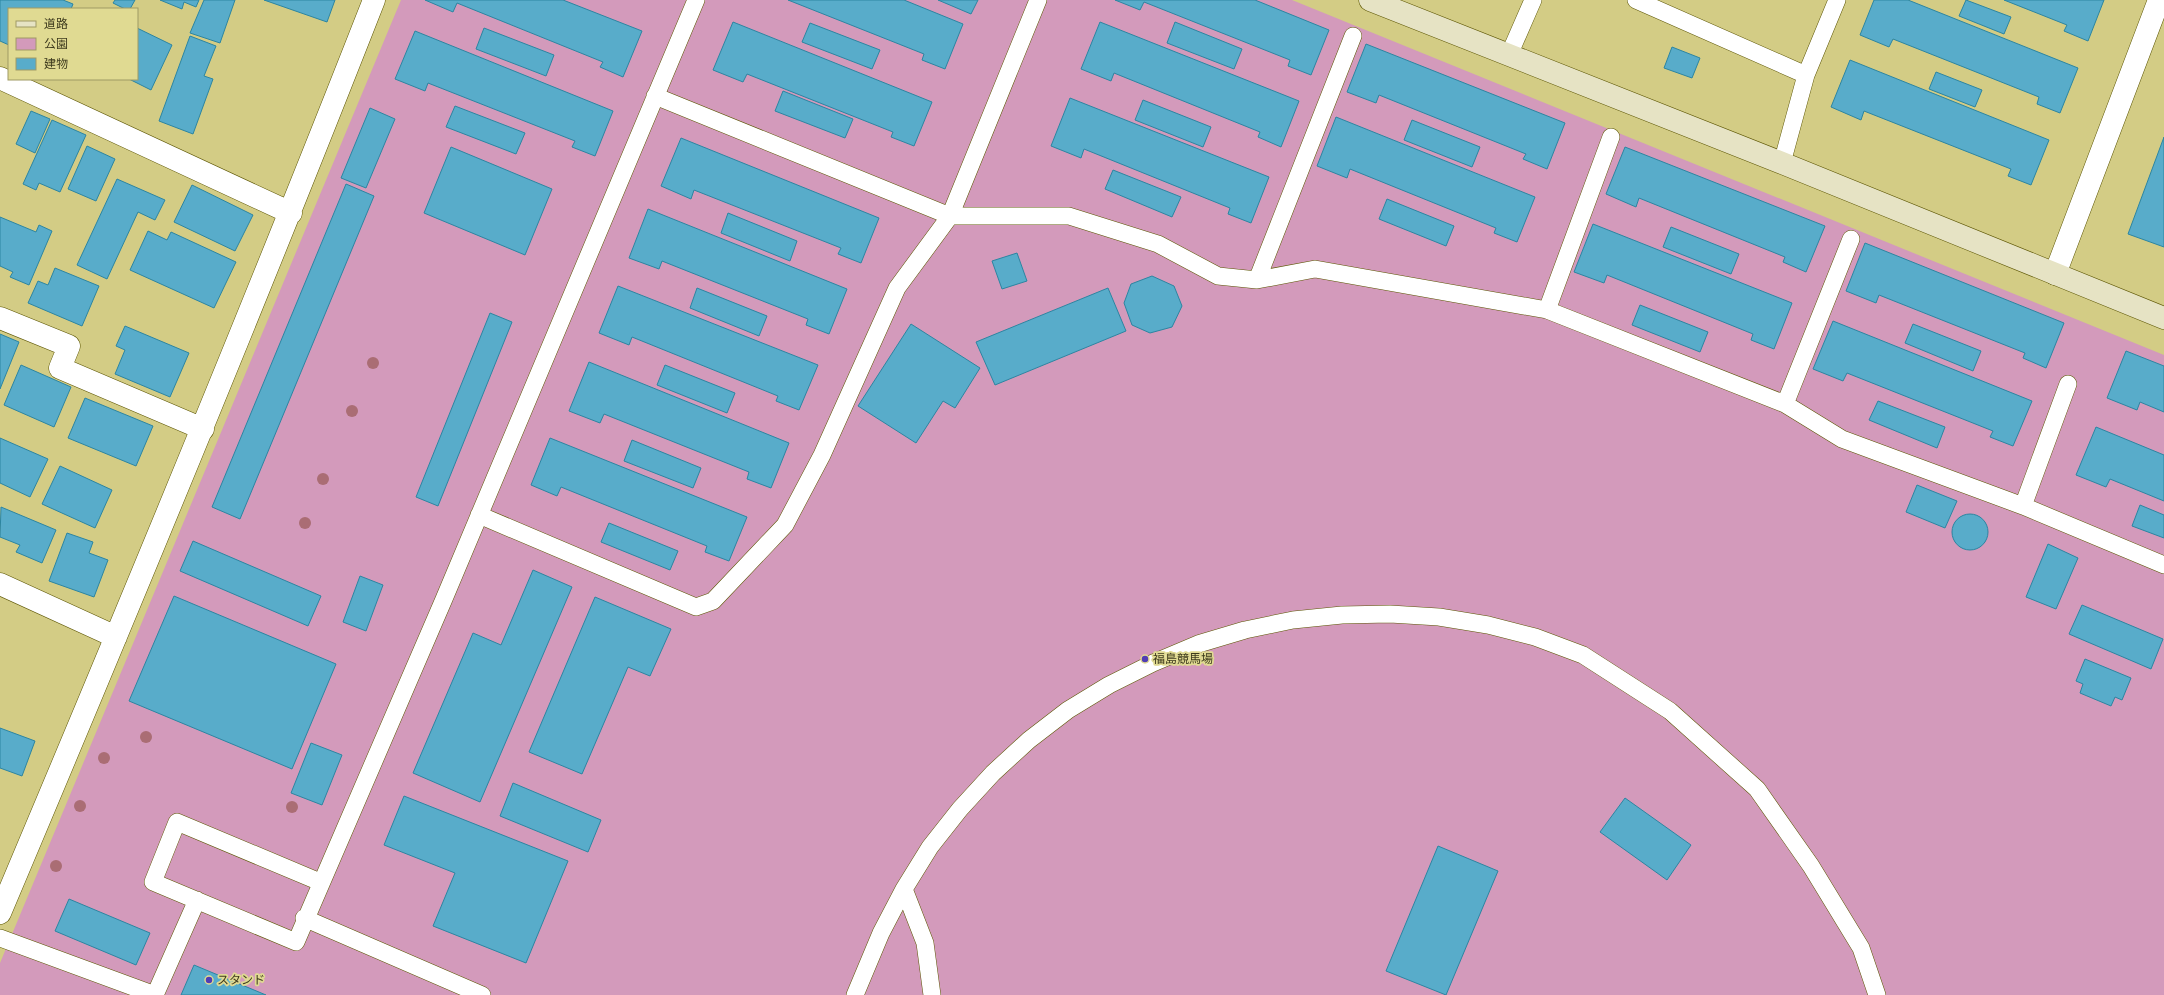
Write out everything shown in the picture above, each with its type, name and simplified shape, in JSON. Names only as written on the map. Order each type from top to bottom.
[{"type":"street","points":[[0,913],[203,429],[291,213],[374,0]]},
{"type":"street","points":[[1370,0],[1782,163],[2164,318]]},
{"type":"street","points":[[2055,274],[2159,0]]},
{"type":"street","points":[[0,78],[291,213]]},
{"type":"street","points":[[0,318],[69,346],[60,368],[203,429]]},
{"type":"street","points":[[0,584],[116,636]]},
{"type":"lane","points":[[320,882],[177,822],[153,882],[296,942],[304,918],[320,882],[479,515],[696,0]]},
{"type":"lane","points":[[479,515],[696,607],[713,601],[785,525],[822,455],[897,288],[950,216],[1038,0]]},
{"type":"lane","points":[[1509,55],[1533,0]]},
{"type":"lane","points":[[1636,0],[1806,75]]},
{"type":"lane","points":[[1782,163],[1806,75],[1838,0]]},
{"type":"lane","points":[[1257,280],[1353,36]]},
{"type":"lane","points":[[655,96],[950,216],[1069,216],[1158,244],[1218,276],[1257,280],[1315,269],[1547,310],[1785,404],[1842,439],[2023,506],[2164,565]]},
{"type":"lane","points":[[1547,310],[1611,137]]},
{"type":"lane","points":[[1785,404],[1851,239]]},
{"type":"lane","points":[[2023,506],[2068,384]]},
{"type":"lane","points":[[855,995],[881,932],[904,889],[938,836],[960,809],[998,768],[1029,740],[1068,710],[1109,685],[1153,662],[1198,644],[1245,630],[1293,620],[1342,615],[1390,614],[1439,617],[1488,625],[1535,637],[1583,655],[1670,711],[1700,736],[1757,789],[1811,866],[1862,948],[1877,995]]},
{"type":"lane","points":[[904,889],[925,943],[932,995]]},
{"type":"lane","points":[[0,938],[155,995],[197,900]]},
{"type":"lane","points":[[304,918],[482,995]]},
{"type":"green space","name":"福島競馬場","points":[[401,0],[1292,0],[2164,355],[2164,995],[0,995],[0,963]]},
{"type":"building","points":[[0,0],[63,0],[73,4],[71,8],[8,8],[8,45],[0,41]]},
{"type":"building","points":[[115,0],[135,0],[131,8],[123,8],[113,3]]},
{"type":"building","points":[[160,0],[199,0],[196,7],[184,2],[182,9]]},
{"type":"building","points":[[204,0],[235,0],[220,43],[190,33]]},
{"type":"building","points":[[264,0],[335,0],[327,22]]},
{"type":"building","points":[[425,0],[563,0],[642,31],[623,77],[600,67],[603,62],[457,3],[453,12]]},
{"type":"building","points":[[788,0],[904,0],[963,24],[945,69],[922,60],[924,54]]},
{"type":"building","points":[[938,0],[978,0],[971,14]]},
{"type":"building","points":[[1115,0],[1255,0],[1329,30],[1311,75],[1288,66],[1290,60],[1144,2],[1140,10]]},
{"type":"building","points":[[1874,0],[1908,0],[2078,68],[2060,113],[2037,104],[2039,97],[1893,39],[1889,47],[1860,35]]},
{"type":"building","points":[[1966,0],[2011,17],[2004,34],[1959,16]]},
{"type":"building","points":[[2004,0],[2104,0],[2088,41],[2064,31],[2067,25]]},
{"type":"building","points":[[733,22],[932,102],[914,146],[891,137],[893,132],[747,74],[743,82],[713,70]]},
{"type":"building","points":[[1100,22],[1299,101],[1281,147],[1258,137],[1260,132],[1114,73],[1111,81],[1081,69]]},
{"type":"building","points":[[1175,22],[1242,49],[1234,69],[1167,43]]},
{"type":"building","points":[[810,23],[880,50],[872,69],[802,42]]},
{"type":"building","points":[[138,28],[172,45],[151,90],[131,80],[138,80]]},
{"type":"building","points":[[484,28],[554,55],[546,76],[476,49]]},
{"type":"building","points":[[415,31],[613,111],[595,156],[572,147],[575,141],[428,83],[425,91],[395,79]]},
{"type":"building","points":[[190,36],[216,46],[204,76],[213,79],[193,134],[159,121]]},
{"type":"building","points":[[1366,44],[1565,123],[1547,169],[1523,159],[1526,154],[1379,95],[1376,103],[1347,92]]},
{"type":"building","points":[[1672,47],[1700,58],[1692,78],[1664,68]]},
{"type":"building","points":[[1850,60],[2049,140],[2031,185],[2008,176],[2011,169],[1864,111],[1861,120],[1831,107]]},
{"type":"building","points":[[1936,72],[1982,90],[1975,107],[1929,89]]},
{"type":"building","points":[[783,91],[853,119],[845,138],[775,111]]},
{"type":"building","points":[[1070,98],[1269,177],[1251,223],[1228,214],[1230,208],[1084,149],[1081,158],[1051,146]]},
{"type":"building","points":[[1143,100],[1211,127],[1203,147],[1135,120]]},
{"type":"building","points":[[455,106],[525,133],[516,154],[446,127]]},
{"type":"building","points":[[370,108],[395,119],[366,188],[341,178]]},
{"type":"building","points":[[31,111],[50,119],[35,153],[16,144]]},
{"type":"building","points":[[1336,117],[1535,197],[1517,242],[1494,233],[1496,228],[1350,169],[1347,178],[1317,166]]},
{"type":"building","points":[[52,120],[86,135],[60,192],[39,183],[36,190],[23,184]]},
{"type":"building","points":[[1412,120],[1480,147],[1472,167],[1404,140]]},
{"type":"building","points":[[2164,137],[2164,247],[2128,234]]},
{"type":"building","points":[[681,138],[879,218],[861,263],[838,254],[841,248],[694,190],[691,199],[661,186]]},
{"type":"building","points":[[87,146],[115,159],[96,201],[68,189]]},
{"type":"building","points":[[451,147],[552,189],[525,255],[424,213]]},
{"type":"building","points":[[1625,147],[1825,226],[1806,272],[1783,262],[1785,257],[1639,198],[1636,207],[1606,194]]},
{"type":"building","points":[[1113,170],[1181,197],[1172,217],[1105,189]]},
{"type":"building","points":[[117,179],[165,200],[155,220],[138,212],[107,279],[77,265]]},
{"type":"building","points":[[346,184],[374,196],[240,519],[212,507]]},
{"type":"building","points":[[192,185],[253,215],[235,251],[174,222]]},
{"type":"building","points":[[1387,199],[1454,226],[1446,246],[1379,219]]},
{"type":"building","points":[[648,209],[847,289],[829,334],[806,325],[808,319],[662,261],[659,269],[629,258]]},
{"type":"building","points":[[728,213],[797,241],[790,261],[721,233]]},
{"type":"building","points":[[0,217],[36,232],[39,225],[52,231],[29,285],[10,277],[13,272],[0,266]]},
{"type":"building","points":[[1593,224],[1792,303],[1774,349],[1751,340],[1753,334],[1607,275],[1604,283],[1574,272]]},
{"type":"building","points":[[1671,227],[1739,254],[1731,274],[1663,247]]},
{"type":"building","points":[[148,231],[167,240],[171,232],[236,262],[214,308],[130,270]]},
{"type":"building","points":[[1865,243],[2064,323],[2046,368],[2023,358],[2025,353],[1879,295],[1876,303],[1846,291]]},
{"type":"building","points":[[1017,253],[1027,281],[1002,289],[992,261]]},
{"type":"building","points":[[55,268],[99,286],[82,326],[28,303],[38,281],[48,285]]},
{"type":"building","points":[[1152,276],[1174,286],[1182,306],[1172,327],[1150,333],[1132,325],[1124,303],[1131,284]]},
{"type":"building","points":[[618,286],[818,365],[799,410],[776,401],[778,396],[632,337],[629,345],[599,333]]},
{"type":"building","points":[[697,288],[767,316],[759,336],[690,308]]},
{"type":"building","points":[[1108,288],[1126,331],[995,385],[976,342]]},
{"type":"building","points":[[1640,305],[1708,332],[1700,352],[1632,325]]},
{"type":"building","points":[[490,313],[512,322],[438,506],[416,497]]},
{"type":"building","points":[[1833,321],[2032,401],[2013,446],[1990,437],[1993,431],[1847,373],[1843,381],[1813,369]]},
{"type":"building","points":[[911,324],[980,368],[955,408],[943,401],[916,443],[858,406]]},
{"type":"building","points":[[1913,324],[1981,351],[1973,371],[1905,343]]},
{"type":"building","points":[[125,326],[189,353],[170,397],[115,374],[125,350],[116,346]]},
{"type":"building","points":[[0,334],[19,342],[0,389]]},
{"type":"building","points":[[2126,351],[2164,366],[2164,412],[2140,402],[2137,410],[2107,398]]},
{"type":"building","points":[[589,362],[789,443],[771,488],[747,479],[749,472],[604,414],[600,423],[569,411]]},
{"type":"building","points":[[21,365],[71,387],[54,427],[4,405]]},
{"type":"building","points":[[665,365],[735,393],[727,413],[657,385]]},
{"type":"building","points":[[85,398],[153,426],[136,466],[68,438]]},
{"type":"building","points":[[1878,401],[1945,427],[1937,448],[1869,420]]},
{"type":"building","points":[[2096,427],[2164,455],[2164,501],[2110,479],[2106,487],[2076,475]]},
{"type":"building","points":[[0,438],[48,459],[30,497],[0,483]]},
{"type":"building","points":[[550,438],[747,517],[729,561],[705,552],[707,546],[561,487],[557,496],[531,485]]},
{"type":"building","points":[[632,440],[701,468],[693,488],[624,461]]},
{"type":"building","points":[[60,466],[112,490],[95,528],[42,504]]},
{"type":"building","points":[[1917,485],[1957,501],[1945,528],[1906,512]]},
{"type":"building","points":[[2140,505],[2164,515],[2164,538],[2132,526]]},
{"type":"building","points":[[1,507],[56,530],[42,563],[16,552],[20,545],[0,537]]},
{"type":"building","points":[[1974,514],[1983,519],[1987,525],[1987,539],[1983,545],[1974,550],[1966,550],[1957,545],[1953,539],[1952,528],[1957,519],[1963,515]]},
{"type":"building","points":[[609,523],[678,551],[670,570],[601,542]]},
{"type":"building","points":[[67,533],[93,542],[89,553],[108,560],[94,597],[49,581]]},
{"type":"building","points":[[193,541],[321,596],[308,626],[180,571]]},
{"type":"building","points":[[2048,544],[2078,558],[2056,609],[2026,597]]},
{"type":"building","points":[[533,570],[572,587],[480,802],[413,773],[473,633],[501,645]]},
{"type":"building","points":[[360,576],[383,585],[366,631],[343,622]]},
{"type":"building","points":[[174,596],[336,664],[292,769],[129,701]]},
{"type":"building","points":[[595,597],[671,629],[650,676],[628,667],[582,774],[529,752]]},
{"type":"building","points":[[2082,605],[2163,639],[2151,669],[2069,634]]},
{"type":"building","points":[[2085,659],[2131,678],[2122,700],[2115,697],[2111,706],[2080,693],[2083,684],[2076,681]]},
{"type":"building","points":[[0,728],[35,741],[22,776],[0,768]]},
{"type":"building","points":[[311,743],[342,755],[322,805],[291,793]]},
{"type":"building","points":[[513,783],[601,820],[588,852],[500,816]]},
{"type":"building","points":[[404,796],[568,861],[526,963],[433,926],[455,873],[384,845]]},
{"type":"building","points":[[1625,798],[1691,845],[1667,880],[1600,832]]},
{"type":"building","points":[[1438,846],[1498,871],[1446,995],[1386,971]]},
{"type":"building","points":[[69,899],[150,933],[136,965],[55,931]]},
{"type":"building","name":"スタンド","points":[[194,965],[266,995],[181,995]]},
{"type":"place","name":"福島競馬場","points":[[1145,659]]},
{"type":"place","name":"スタンド","points":[[209,980]]}]
